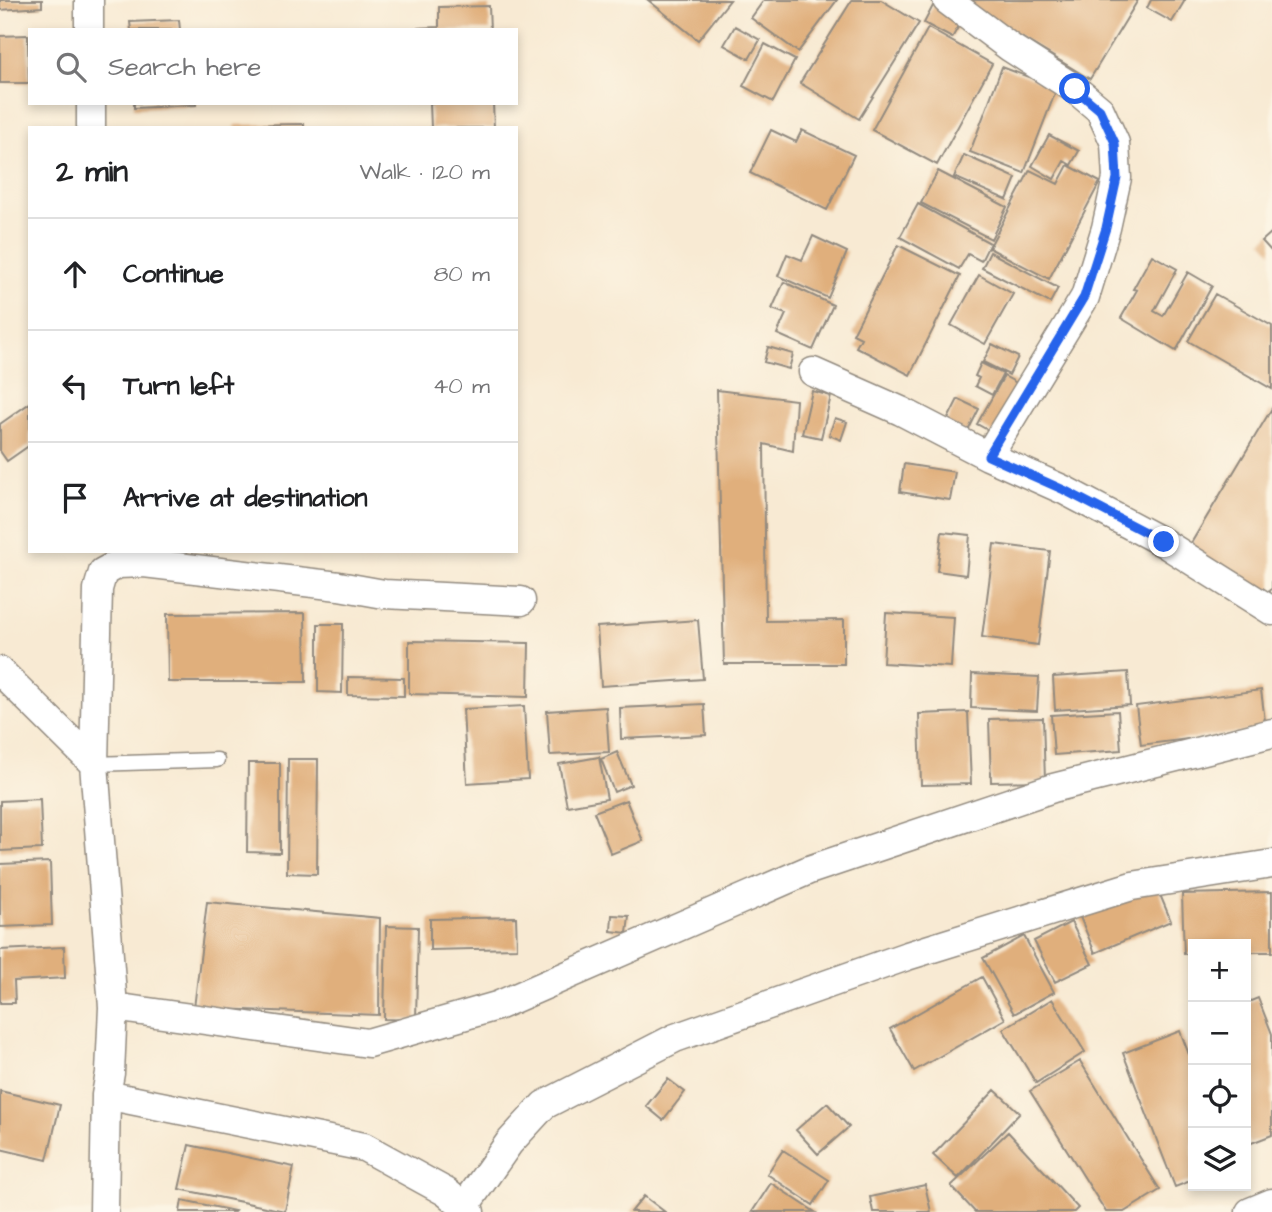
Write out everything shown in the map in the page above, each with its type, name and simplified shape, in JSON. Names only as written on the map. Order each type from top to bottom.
[{"type":"street","points":[[89,0],[89,28]]},
{"type":"street","points":[[947,0],[1012,48],[1075,89],[1100,110],[1115,143],[1117,178],[1106,228],[1084,297],[988,456]]},
{"type":"street","points":[[91,105],[91,126]]},
{"type":"street","points":[[813,372],[901,411],[1164,542],[1272,611]]},
{"type":"street","points":[[104,1212],[112,1018],[94,764],[99,589],[103,572],[118,564],[144,563],[339,586],[384,594],[521,601]]},
{"type":"street","points":[[0,671],[94,764]]},
{"type":"street","points":[[112,1018],[368,1043],[498,1006],[809,870],[1054,788],[1272,733]]},
{"type":"street","points":[[108,1084],[364,1147],[446,1192],[467,1210],[509,1143],[544,1105],[675,1038],[907,956],[1132,886],[1272,864]]},
{"type":"street","points":[[1250,1212],[1272,1203]]},
{"type":"lane","points":[[94,764],[217,760]]},
{"type":"building","points":[[0,0],[42,0],[42,7],[0,10]]},
{"type":"building","points":[[648,0],[730,0],[698,40]]},
{"type":"building","points":[[764,0],[837,0],[798,52],[751,18]]},
{"type":"building","points":[[852,0],[881,0],[919,23],[859,119],[800,83]]},
{"type":"building","points":[[936,0],[965,15],[952,38],[924,23]]},
{"type":"building","points":[[960,0],[1138,0],[1090,79]]},
{"type":"building","points":[[1151,0],[1185,0],[1172,22],[1147,8]]},
{"type":"building","points":[[489,6],[490,28],[418,28],[439,27],[439,7]]},
{"type":"building","points":[[179,20],[180,28],[131,28],[130,22]]},
{"type":"building","points":[[735,26],[760,40],[749,59],[724,45]]},
{"type":"building","points":[[928,28],[992,64],[937,165],[872,130]]},
{"type":"building","points":[[28,35],[28,83],[0,83],[0,36]]},
{"type":"building","points":[[765,44],[795,60],[773,102],[743,86]]},
{"type":"building","points":[[1002,67],[1057,88],[1024,173],[970,152]]},
{"type":"building","points":[[134,105],[196,105],[134,108]]},
{"type":"building","points":[[430,105],[493,105],[494,126],[431,126]]},
{"type":"building","points":[[304,124],[304,126],[235,126]]},
{"type":"building","points":[[771,130],[796,142],[802,130],[854,155],[827,210],[750,173]]},
{"type":"building","points":[[1049,135],[1079,151],[1071,165],[1064,161],[1054,179],[1032,166]]},
{"type":"building","points":[[964,155],[1016,178],[1007,200],[954,177]]},
{"type":"building","points":[[1068,165],[1100,182],[1049,279],[989,248],[1030,170],[1058,184]]},
{"type":"building","points":[[938,171],[1007,207],[991,239],[921,203]]},
{"type":"building","points":[[918,204],[990,243],[981,261],[968,254],[959,269],[900,237]]},
{"type":"building","points":[[1272,232],[1272,252],[1262,241]]},
{"type":"building","points":[[813,236],[847,252],[828,298],[778,276],[787,254],[802,260]]},
{"type":"building","points":[[898,245],[960,276],[910,375],[856,347],[861,338],[853,334]]},
{"type":"building","points":[[990,252],[1058,288],[1050,303],[982,268]]},
{"type":"building","points":[[1152,255],[1177,269],[1154,311],[1163,316],[1188,272],[1212,286],[1176,351],[1121,318]]},
{"type":"building","points":[[979,275],[1013,294],[985,344],[951,325]]},
{"type":"building","points":[[784,282],[833,305],[813,350],[777,334],[786,314],[772,309]]},
{"type":"building","points":[[1215,294],[1272,326],[1272,389],[1188,341]]},
{"type":"building","points":[[992,344],[1018,357],[1009,375],[983,362]]},
{"type":"building","points":[[768,347],[793,354],[789,369],[764,362]]},
{"type":"building","points":[[981,363],[1003,374],[992,395],[975,386],[979,378],[975,376]]},
{"type":"building","points":[[1004,376],[1022,386],[995,434],[977,424]]},
{"type":"building","points":[[717,390],[796,400],[793,451],[764,444],[766,621],[844,620],[844,664],[724,664]]},
{"type":"building","points":[[812,391],[831,396],[821,438],[802,434]]},
{"type":"building","points":[[958,399],[979,409],[967,433],[946,423]]},
{"type":"building","points":[[28,404],[28,446],[7,461],[0,451],[0,424]]},
{"type":"building","points":[[1272,408],[1272,588],[1266,597],[1187,550]]},
{"type":"building","points":[[835,418],[847,422],[841,440],[829,435]]},
{"type":"building","points":[[904,464],[955,472],[950,500],[900,492]]},
{"type":"building","points":[[942,532],[970,535],[966,575],[937,571]]},
{"type":"building","points":[[994,544],[1050,551],[1038,645],[982,637]]},
{"type":"building","points":[[305,613],[306,682],[168,682],[167,614]]},
{"type":"building","points":[[886,613],[954,617],[951,667],[883,663]]},
{"type":"building","points":[[698,620],[703,679],[601,686],[597,627]]},
{"type":"building","points":[[318,624],[343,624],[342,693],[318,692]]},
{"type":"building","points":[[409,641],[529,643],[528,697],[409,694]]},
{"type":"building","points":[[1128,672],[1130,705],[1055,710],[1053,677]]},
{"type":"building","points":[[972,674],[1039,677],[1037,711],[971,708]]},
{"type":"building","points":[[348,677],[404,678],[404,696],[348,695]]},
{"type":"building","points":[[1261,690],[1266,729],[1141,745],[1136,706]]},
{"type":"building","points":[[704,704],[706,735],[621,739],[620,708]]},
{"type":"building","points":[[524,706],[528,779],[467,783],[463,709]]},
{"type":"building","points":[[606,707],[609,752],[550,755],[547,711]]},
{"type":"building","points":[[1118,711],[1121,750],[1054,755],[1051,715]]},
{"type":"building","points":[[968,712],[971,784],[921,785],[919,714]]},
{"type":"building","points":[[1043,718],[1045,781],[991,782],[989,719]]},
{"type":"building","points":[[617,752],[631,785],[614,792],[601,759]]},
{"type":"building","points":[[599,757],[607,799],[567,806],[559,764]]},
{"type":"building","points":[[288,759],[318,759],[317,874],[287,873]]},
{"type":"building","points":[[248,763],[280,763],[280,853],[247,852]]},
{"type":"building","points":[[40,799],[42,849],[0,851],[0,801]]},
{"type":"building","points":[[626,800],[643,841],[611,854],[594,812]]},
{"type":"building","points":[[50,862],[52,925],[0,927],[0,864]]},
{"type":"building","points":[[1156,885],[1171,921],[1095,953],[1080,917]]},
{"type":"building","points":[[1272,892],[1272,952],[1251,952],[1251,939],[1188,939],[1188,954],[1184,954],[1182,894]]},
{"type":"building","points":[[207,902],[380,918],[379,1015],[194,1008]]},
{"type":"building","points":[[612,915],[629,916],[627,933],[611,931]]},
{"type":"building","points":[[516,917],[517,948],[430,950],[430,919]]},
{"type":"building","points":[[1071,922],[1092,964],[1055,982],[1034,941]]},
{"type":"building","points":[[386,926],[418,927],[416,1020],[384,1019]]},
{"type":"building","points":[[1024,936],[1054,992],[1014,1014],[983,958]]},
{"type":"building","points":[[64,947],[65,978],[14,981],[15,1003],[0,1003],[0,950]]},
{"type":"building","points":[[982,977],[1005,1019],[914,1071],[890,1029]]},
{"type":"building","points":[[1258,998],[1272,1034],[1272,1135],[1251,1143],[1251,1002]]},
{"type":"building","points":[[1052,999],[1085,1052],[1036,1083],[1003,1029]]},
{"type":"building","points":[[1180,1031],[1188,1052],[1188,1182],[1175,1187],[1123,1053]]},
{"type":"building","points":[[1080,1061],[1160,1190],[1124,1212],[1106,1212],[1030,1091]]},
{"type":"building","points":[[668,1079],[685,1092],[663,1120],[646,1106]]},
{"type":"building","points":[[995,1090],[1020,1113],[958,1178],[933,1155]]},
{"type":"building","points":[[0,1091],[60,1105],[47,1160],[0,1149]]},
{"type":"building","points":[[827,1103],[849,1127],[818,1154],[796,1130]]},
{"type":"building","points":[[1008,1132],[1078,1208],[1074,1212],[975,1212],[951,1186]]},
{"type":"building","points":[[189,1145],[294,1167],[285,1211],[179,1189]]},
{"type":"building","points":[[783,1150],[829,1180],[813,1205],[767,1174]]},
{"type":"building","points":[[771,1183],[815,1212],[752,1212]]},
{"type":"building","points":[[925,1185],[931,1212],[873,1212],[870,1197]]},
{"type":"building","points":[[644,1196],[665,1212],[631,1212]]},
{"type":"building","points":[[182,1200],[235,1211],[180,1212]]},
{"type":"route","points":[[1075,89],[1100,110],[1115,143],[1117,178],[1106,228],[1084,297],[988,456],[1064,490],[1164,542]]}]
